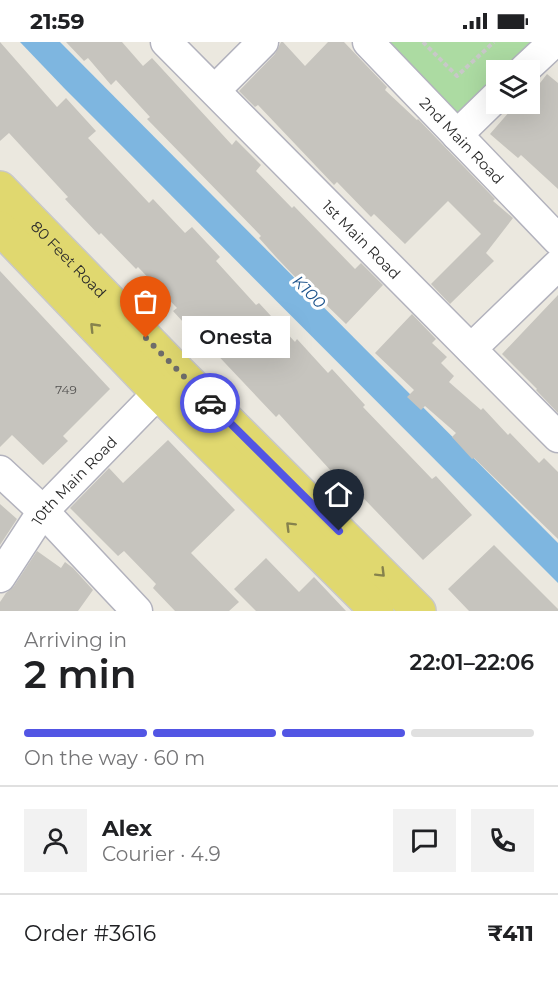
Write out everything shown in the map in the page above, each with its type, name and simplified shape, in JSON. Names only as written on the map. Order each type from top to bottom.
[{"type":"main road","name":"80 Feet Road","points":[[0,188],[168,383],[377,611]]},
{"type":"main road","name":"80 Feet Road","points":[[0,228],[419,611]]},
{"type":"street","name":"1st Main Road","points":[[166,42],[558,437]]},
{"type":"street","points":[[215,90],[263,42]]},
{"type":"street","name":"2nd Main Road","points":[[368,42],[558,240]]},
{"type":"street","points":[[535,60],[554,42]]},
{"type":"street","points":[[457,135],[486,107]]},
{"type":"street","points":[[471,349],[558,265]]},
{"type":"street","name":"10th Main Road","points":[[0,577],[43,511],[168,383]]},
{"type":"street","points":[[0,471],[43,511],[123,606]]},
{"type":"path","points":[[423,42],[457,76],[494,42]]},
{"type":"green space","points":[[376,42],[551,42],[532,60],[486,60],[486,105],[461,129]]},
{"type":"water","name":"K100","points":[[20,42],[60,42],[558,543],[558,583],[65,89]]},
{"type":"building","points":[[0,42],[57,107],[66,98],[96,131],[88,138],[149,203],[153,199],[185,233],[192,227],[220,257],[216,261],[256,305],[259,303],[328,373],[332,369],[365,405],[363,407],[432,479],[436,476],[472,515],[423,560],[347,481],[343,484],[279,414],[276,417],[208,345],[206,347],[173,311],[177,308],[138,267],[136,269],[101,233],[99,235],[65,199],[68,197],[9,133],[0,141]]},
{"type":"building","points":[[66,42],[122,42],[143,66],[152,58],[232,145],[236,140],[261,165],[256,171],[292,208],[294,206],[355,269],[361,263],[383,285],[346,324],[317,296],[315,298],[276,257],[259,238],[261,236],[147,119],[150,117],[116,80],[111,85],[88,58],[84,61]]},
{"type":"building","points":[[281,42],[305,66],[328,42],[344,42],[387,87],[385,90],[418,119],[495,199],[493,201],[513,218],[486,253],[494,261],[450,304],[431,284],[481,234],[448,201],[405,244],[374,214],[371,217],[337,182],[334,185],[258,105],[255,107],[239,91],[275,54]]},
{"type":"building","points":[[547,74],[558,83],[558,189],[521,155],[518,158],[490,134],[507,114],[540,114],[540,83]]},
{"type":"building","points":[[0,271],[110,389],[63,436],[68,441],[43,465],[12,435],[0,447]]},
{"type":"building","points":[[558,295],[558,413],[502,354]]},
{"type":"building","points":[[412,314],[436,339],[432,343],[447,357],[441,363],[454,376],[449,382],[481,410],[483,408],[539,463],[544,458],[558,472],[558,539],[474,458],[472,459],[452,437],[456,433],[425,406],[421,410],[407,397],[414,390],[375,353]]},
{"type":"building","points":[[168,440],[235,510],[191,553],[239,602],[229,611],[175,611],[153,588],[156,584],[124,551],[118,556],[70,508],[109,468],[123,483]]},
{"type":"building","points":[[0,504],[17,519],[0,545]]},
{"type":"building","points":[[494,545],[558,611],[469,611],[448,589]]},
{"type":"building","points":[[37,551],[61,568],[65,562],[93,590],[78,611],[0,611],[0,602],[14,586]]},
{"type":"building","points":[[266,558],[299,592],[314,577],[346,611],[256,611],[234,589]]},
{"type":"way so far","points":[[146,338],[210,403]]},
{"type":"place","name":"Onesta","points":[[146,338]]},
{"type":"route","points":[[210,403],[339,531]]}]
